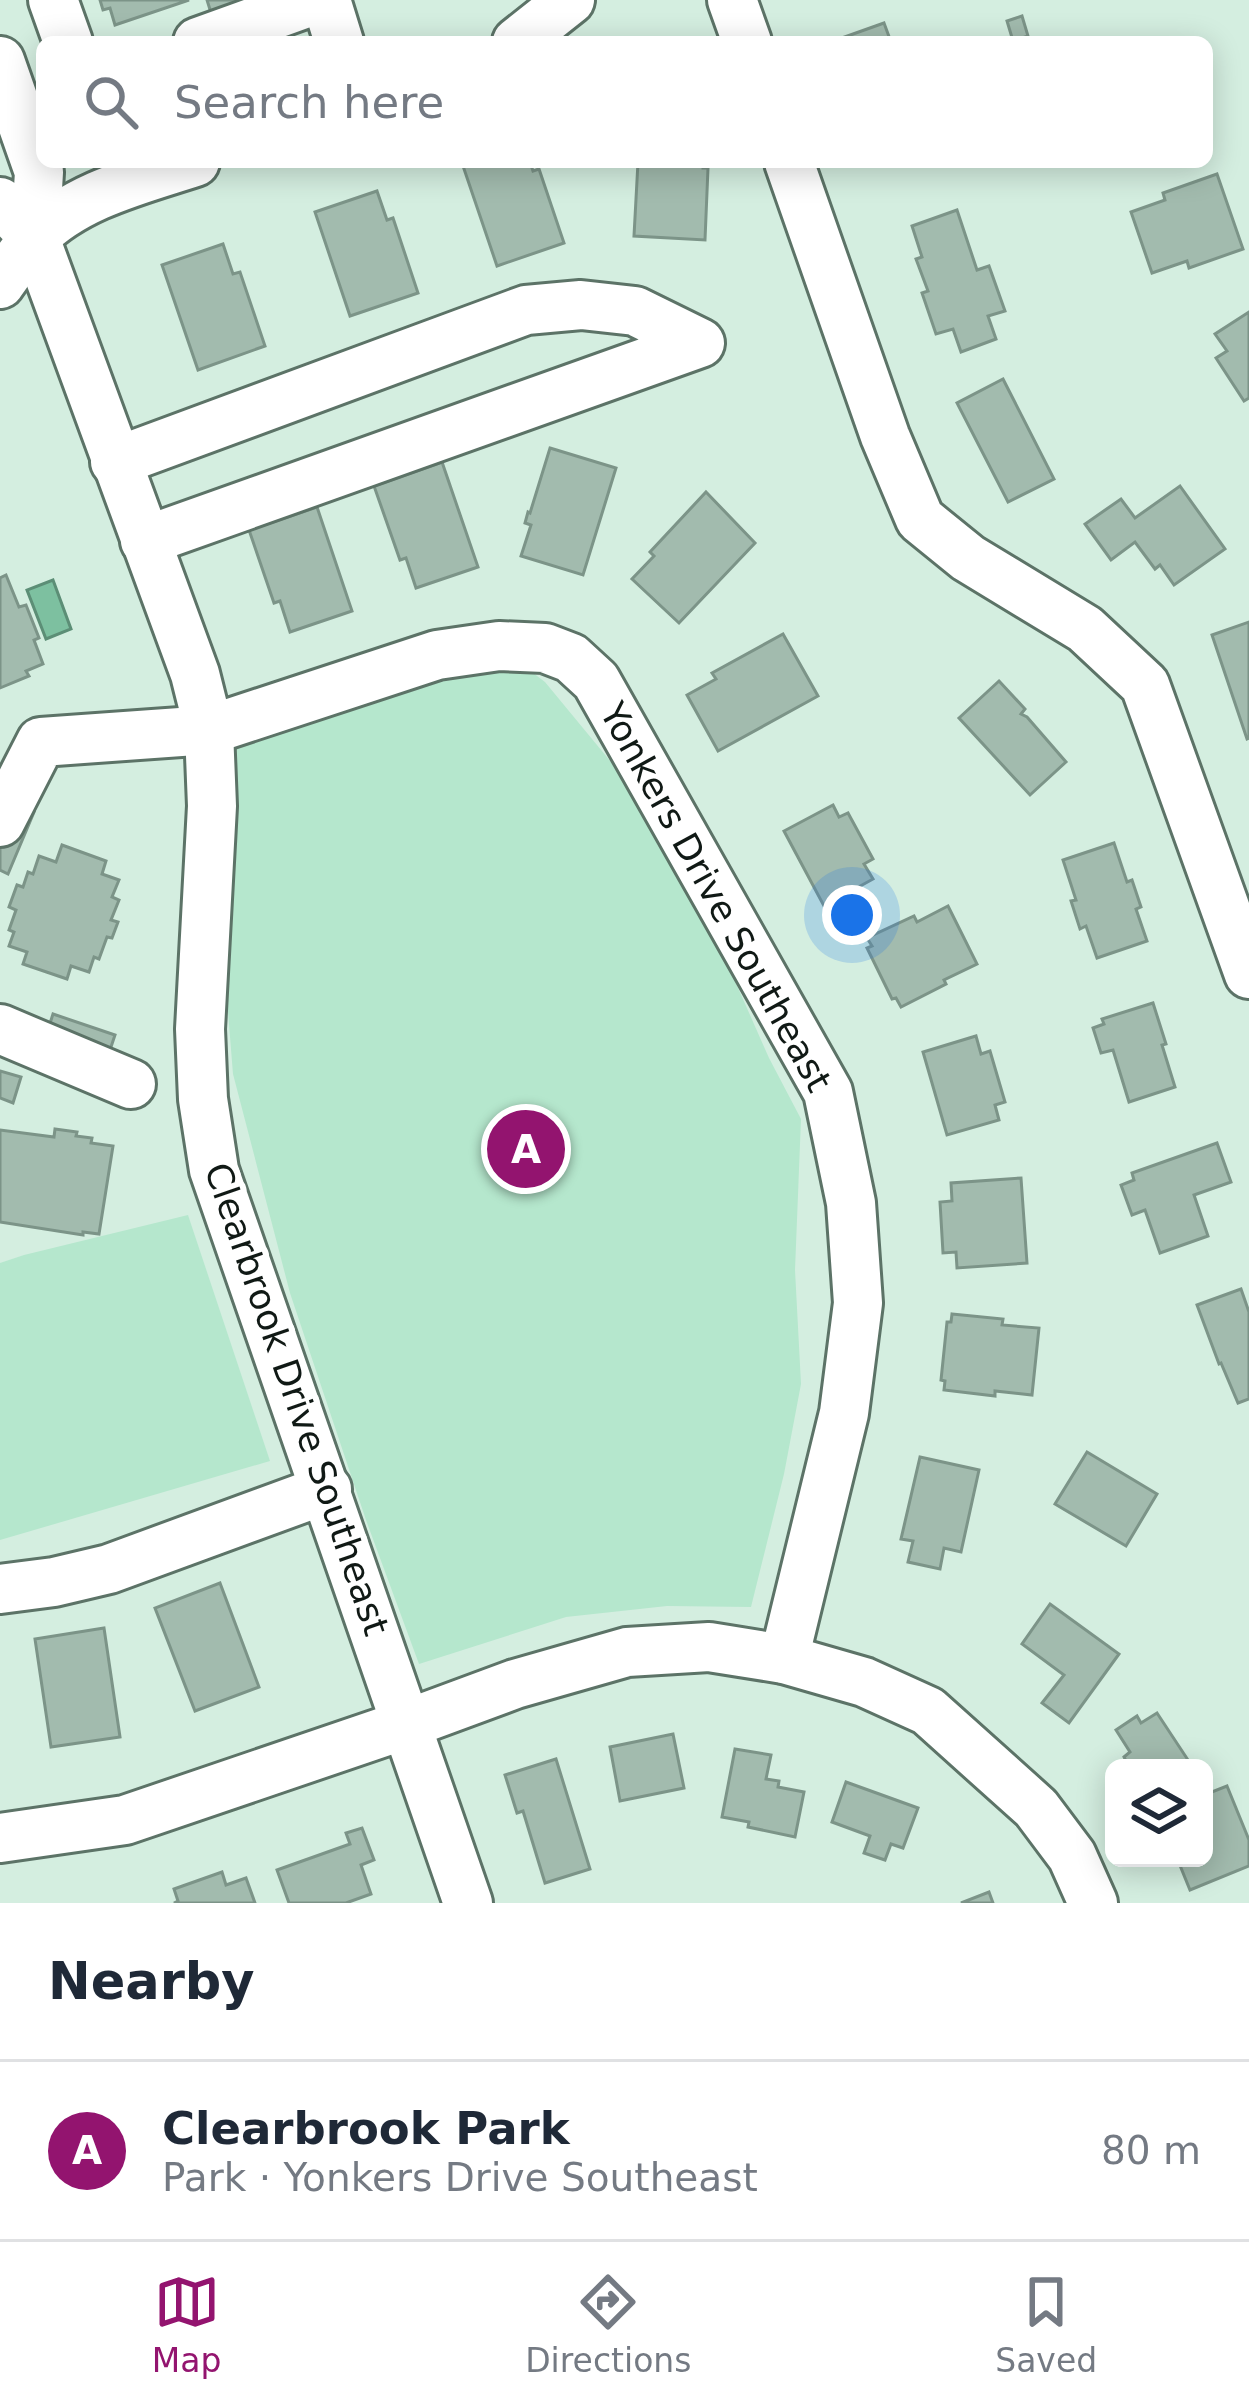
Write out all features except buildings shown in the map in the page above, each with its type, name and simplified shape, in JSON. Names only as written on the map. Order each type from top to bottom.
[{"type":"street","points":[[53,0],[66,36]]},
{"type":"street","points":[[215,36],[315,0]]},
{"type":"street","points":[[326,0],[337,36]]},
{"type":"street","points":[[525,36],[570,0]]},
{"type":"street","points":[[732,0],[745,36]]},
{"type":"street","name":"Clearbrook Drive Southeast","points":[[0,61],[36,166]]},
{"type":"street","name":"Clearbrook Drive Southeast","points":[[37,168],[35,238],[195,674],[209,730],[211,828],[200,1029],[203,1100],[214,1170],[468,1903]]},
{"type":"street","points":[[0,284],[35,238],[70,211],[114,189],[177,168]]},
{"type":"street","points":[[791,168],[885,436],[920,519],[968,558],[1084,629],[1145,685],[1249,974]]},
{"type":"street","name":"Clearbrook Drive Southeast","points":[[0,202],[35,238]]},
{"type":"street","points":[[115,462],[526,310],[580,305],[635,311],[700,343],[145,541]]},
{"type":"street","name":"Yonkers Drive Southeast","points":[[0,822],[41,742],[209,730],[437,655],[499,646],[545,647],[572,658],[596,681],[827,1092],[851,1203],[858,1303],[844,1413],[784,1659]]},
{"type":"street","points":[[0,1029],[131,1084]]},
{"type":"street","points":[[0,1589],[109,1569],[327,1490]]},
{"type":"street","points":[[0,1838],[125,1820],[515,1684],[627,1652],[709,1647],[784,1659],[864,1682],[928,1712],[1036,1808],[1072,1856],[1094,1903]]},
{"type":"shaded area","points":[[53,580],[71,629],[46,639],[27,590]]},
{"type":"shaded area","points":[[512,657],[545,682],[611,762],[727,963],[801,1119],[795,1270],[801,1384],[751,1607],[667,1606],[566,1617],[419,1664],[290,1293],[233,1074],[220,912],[226,744]]},
{"type":"shaded area","points":[[188,1215],[270,1461],[0,1540],[0,1263]]},
{"type":"place","name":"Clearbrook Park","points":[[526,1149]]}]
